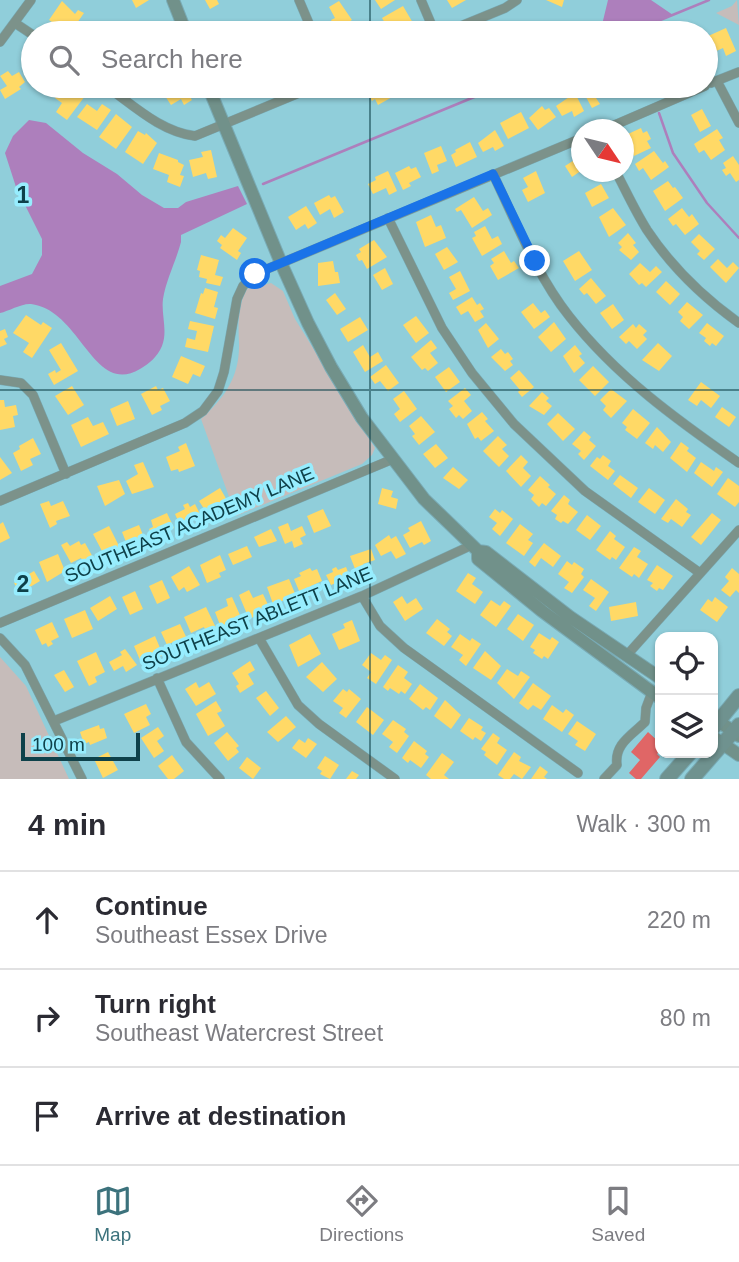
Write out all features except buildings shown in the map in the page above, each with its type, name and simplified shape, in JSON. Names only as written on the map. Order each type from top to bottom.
[{"type":"main road","points":[[718,719],[739,696]]},
{"type":"main road","points":[[718,740],[737,731]]},
{"type":"main road","points":[[667,779],[686,758]]},
{"type":"main road","points":[[692,779],[706,758]]},
{"type":"street","points":[[0,42],[31,0]]},
{"type":"street","points":[[173,0],[182,21]]},
{"type":"street","points":[[299,0],[308,21]]},
{"type":"street","points":[[421,0],[430,21]]},
{"type":"street","points":[[473,21],[517,0]]},
{"type":"street","points":[[15,23],[21,27]]},
{"type":"street","points":[[718,81],[739,72]]},
{"type":"street","points":[[718,83],[739,123]]},
{"type":"street","points":[[124,98],[178,134],[195,136],[288,98]]},
{"type":"street","points":[[213,98],[308,323],[331,368],[362,418],[393,459],[424,499],[475,548],[486,551],[542,597],[655,674]]},
{"type":"street","points":[[628,119],[677,98]]},
{"type":"street","points":[[0,501],[185,423],[203,411],[218,391],[225,372],[237,299],[243,286],[255,274],[571,142]]},
{"type":"street","points":[[493,174],[535,261],[567,315],[635,387],[739,463]]},
{"type":"street","points":[[621,182],[646,228],[673,264],[716,306],[739,323]]},
{"type":"street","points":[[388,218],[442,328],[472,373],[514,424],[585,491],[700,573]]},
{"type":"street","points":[[0,380],[21,383],[33,395],[66,474]]},
{"type":"street","name":"SOUTHEAST ACADEMY LANE","points":[[0,623],[393,459]]},
{"type":"street","points":[[627,654],[739,530]]},
{"type":"street","points":[[475,548],[478,559],[504,581],[655,694]]},
{"type":"street","name":"SOUTHEAST ABLETT LANE","points":[[54,721],[475,548]]},
{"type":"street","points":[[362,596],[380,626],[404,648],[578,773]]},
{"type":"street","points":[[0,638],[25,665],[82,779]]},
{"type":"street","points":[[259,638],[298,705],[319,724],[395,779]]},
{"type":"street","points":[[157,678],[186,742],[220,779]]},
{"type":"street","points":[[604,779],[617,765],[616,756],[623,742],[645,722],[646,708],[655,696]]},
{"type":"street","points":[[718,723],[737,731]]},
{"type":"street","points":[[718,740],[739,755]]},
{"type":"shaded area","points":[[608,0],[651,0],[673,15],[658,21],[603,21]]},
{"type":"shaded area","points":[[737,0],[739,25],[716,13],[732,6]]},
{"type":"shaded area","points":[[29,120],[46,123],[83,153],[164,208],[178,208],[186,202],[238,186],[247,204],[181,235],[163,299],[162,346],[153,359],[140,369],[124,374],[110,372],[63,321],[48,310],[27,304],[0,313],[0,286],[32,274],[42,255],[42,239],[16,187],[5,153],[13,136]]},
{"type":"shaded area","points":[[271,283],[283,291],[295,319],[375,448],[362,464],[236,516],[201,419],[224,394],[234,376],[239,355],[240,309],[246,289]]},
{"type":"shaded area","points":[[0,657],[26,686],[69,779],[0,779]]},
{"type":"waterway","points":[[658,21],[709,0]]},
{"type":"waterway","points":[[263,184],[472,98]]},
{"type":"waterway","points":[[659,113],[673,153],[707,203],[739,238]]},
{"type":"route","points":[[255,274],[493,174],[535,261]]}]
